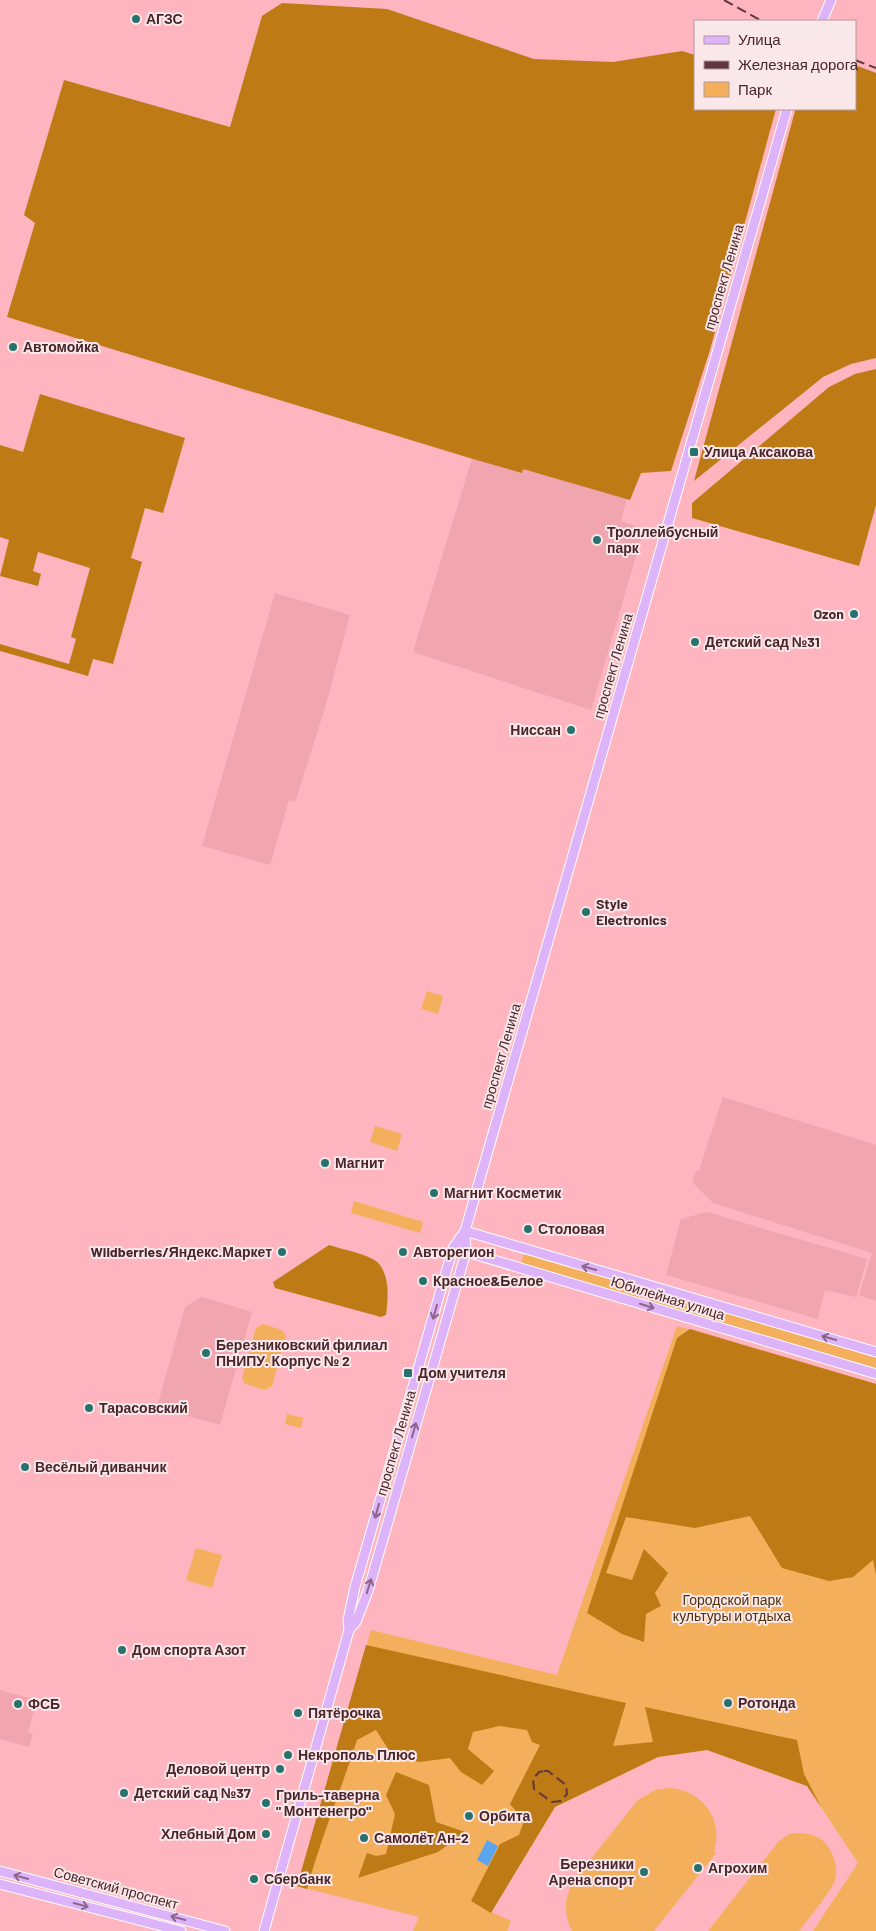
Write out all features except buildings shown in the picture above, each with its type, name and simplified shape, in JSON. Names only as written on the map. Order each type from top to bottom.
[{"type":"main road","points":[[822,20],[831,0]]},
{"type":"main road","name":"проспект Ленина","points":[[349,1630],[356,1622],[368,1590],[466,1252],[465,1231],[787,110]]},
{"type":"main road","name":"проспект Ленина","points":[[264,1930],[349,1630],[348,1620],[355,1587],[453,1248],[465,1231]]},
{"type":"main road","name":"Юбилейная улица","points":[[465,1231],[876,1352]]},
{"type":"main road","name":"Юбилейная улица","points":[[453,1248],[876,1374]]},
{"type":"main road","name":"Советский проспект","points":[[0,1871],[225,1931]]},
{"type":"main road","name":"Советский проспект","points":[[0,1884],[181,1931]]},
{"type":"shaded area","points":[[282,3],[387,9],[534,59],[613,62],[682,51],[694,55],[694,110],[776,110],[710,350],[671,471],[641,473],[630,500],[523,469],[522,473],[473,459],[7,317],[35,223],[24,215],[64,80],[230,127],[262,16]]},
{"type":"shaded area","points":[[856,65],[876,73],[876,358],[851,364],[823,377],[694,481],[795,111],[856,110]]},
{"type":"shaded area","points":[[876,369],[876,505],[859,566],[692,518],[692,503],[829,387],[855,374]]},
{"type":"shaded area","points":[[40,394],[185,438],[163,513],[145,508],[131,558],[142,562],[113,664],[93,659],[88,676],[0,651],[0,644],[69,664],[76,639],[71,637],[90,568],[38,552],[33,571],[41,574],[38,586],[0,576],[9,540],[0,537],[0,445],[23,452]]},
{"type":"shaded area","name":"Троллейбусный парк","points":[[474,452],[627,497],[621,521],[644,529],[591,710],[413,652]]},
{"type":"shaded area","points":[[275,593],[350,615],[325,708],[295,802],[289,800],[270,865],[202,846]]},
{"type":"shaded area","points":[[723,1097],[876,1145],[876,1301],[859,1295],[872,1253],[713,1203],[692,1182],[696,1171],[699,1170]]},
{"type":"shaded area","points":[[707,1212],[867,1259],[856,1297],[825,1290],[818,1319],[666,1275],[681,1219]]},
{"type":"shaded area","points":[[329,1245],[364,1255],[377,1261],[387,1283],[386,1315],[381,1317],[275,1288],[273,1282]]},
{"type":"shaded area","name":"Березниковский филиал ПНИПУ. Корпус № 2","points":[[202,1297],[252,1312],[220,1425],[157,1407],[185,1307]]},
{"type":"shaded area","points":[[690,1329],[876,1384],[876,1575],[873,1560],[853,1577],[829,1581],[782,1568],[750,1516],[695,1528],[626,1517],[606,1573],[632,1580],[644,1549],[668,1573],[655,1593],[661,1606],[646,1614],[644,1642],[622,1634],[587,1613],[677,1338]]},
{"type":"shaded area","points":[[366,1645],[626,1703],[613,1746],[653,1742],[645,1707],[797,1740],[804,1774],[821,1807],[807,1786],[707,1750],[658,1757],[555,1807],[491,1913],[471,1901],[500,1844],[519,1835],[524,1821],[510,1804],[540,1745],[532,1742],[527,1730],[500,1726],[473,1732],[468,1749],[494,1771],[482,1785],[461,1772],[450,1758],[419,1762],[390,1752],[376,1730],[357,1740],[318,1851],[307,1889],[297,1886]]},
{"type":"shaded area","points":[[0,1690],[37,1700],[28,1732],[33,1734],[29,1747],[0,1739]]},
{"type":"shaded area","points":[[396,1772],[429,1785],[436,1822],[465,1832],[438,1852],[358,1878],[367,1853],[376,1856],[386,1854],[395,1814],[386,1795]]},
{"type":"green space","points":[[427,991],[443,996],[438,1014],[421,1009]]},
{"type":"green space","points":[[375,1126],[402,1134],[397,1151],[370,1142]]},
{"type":"green space","points":[[354,1201],[423,1222],[420,1233],[351,1213]]},
{"type":"green space","points":[[524,1253],[640,1288],[641,1295],[637,1298],[521,1264]]},
{"type":"green space","points":[[655,1292],[876,1358],[876,1368],[652,1302],[649,1296]]},
{"type":"green space","points":[[263,1324],[282,1330],[286,1336],[272,1386],[265,1390],[245,1384],[242,1378],[256,1328]]},
{"type":"green space","name":"Городской парк культуры и отдыха","points":[[677,1326],[876,1384],[876,1931],[813,1931],[858,1863],[807,1786],[707,1750],[658,1757],[555,1807],[491,1912],[511,1921],[507,1931],[413,1931],[419,1917],[297,1886],[371,1630],[557,1675]]},
{"type":"green space","points":[[287,1414],[303,1418],[301,1428],[285,1424]]},
{"type":"green space","points":[[196,1548],[222,1555],[212,1588],[186,1580]]},
{"type":"green space","points":[[669,1788],[691,1794],[708,1808],[716,1828],[714,1851],[716,1853],[654,1931],[572,1931],[567,1918],[566,1904],[569,1891],[576,1878],[637,1801],[655,1790]]},
{"type":"green space","points":[[800,1833],[815,1836],[826,1843],[834,1858],[836,1875],[830,1890],[799,1931],[708,1931],[779,1841],[789,1834]]},
{"type":"water","points":[[487,1840],[498,1846],[488,1866],[477,1860]]},
{"type":"railway","points":[[724,0],[760,20]]},
{"type":"railway","points":[[856,60],[876,68]]},
{"type":"railway","points":[[544,1771],[548,1771],[566,1785],[567,1794],[561,1801],[552,1802],[534,1789],[533,1779],[539,1772],[544,1771]]},
{"type":"place","name":"АГЗС","points":[[136,19]]},
{"type":"place","name":"Автомойка","points":[[13,347]]},
{"type":"place","name":"Улица Аксакова","points":[[694,452]]},
{"type":"place","name":"Троллейбусный парк","points":[[597,540]]},
{"type":"place","name":"Ozon","points":[[854,614]]},
{"type":"place","name":"Детский сад №31","points":[[695,642]]},
{"type":"place","name":"Ниссан","points":[[571,730]]},
{"type":"place","name":"Style Electronics","points":[[586,912]]},
{"type":"place","name":"Магнит","points":[[325,1163]]},
{"type":"place","name":"Магнит Косметик","points":[[434,1193]]},
{"type":"place","name":"Столовая","points":[[528,1229]]},
{"type":"place","name":"Wildberries/Яндекс.Маркет","points":[[282,1252]]},
{"type":"place","name":"Авторегион","points":[[403,1252]]},
{"type":"place","name":"Красное&Белое","points":[[423,1281]]},
{"type":"place","name":"Березниковский филиал ПНИПУ. Корпус № 2","points":[[206,1353]]},
{"type":"place","name":"Дом учителя","points":[[408,1373]]},
{"type":"place","name":"Тарасовский","points":[[89,1408]]},
{"type":"place","name":"Весёлый диванчик","points":[[25,1467]]},
{"type":"place","name":"Дом спорта Азот","points":[[122,1650]]},
{"type":"place","name":"Ротонда","points":[[728,1703]]},
{"type":"place","name":"ФСБ","points":[[18,1704]]},
{"type":"place","name":"Пятёрочка","points":[[298,1713]]},
{"type":"place","name":"Некрополь Плюс","points":[[288,1755]]},
{"type":"place","name":"Деловой центр","points":[[280,1769]]},
{"type":"place","name":"Детский сад №37","points":[[124,1793]]},
{"type":"place","name":"Гриль-таверна \" Монтенегро\"","points":[[266,1803]]},
{"type":"place","name":"Орбита","points":[[469,1816]]},
{"type":"place","name":"Хлебный Дом","points":[[266,1834]]},
{"type":"place","name":"Самолёт Ан-2","points":[[364,1838]]},
{"type":"place","name":"Агрохим","points":[[698,1868]]},
{"type":"place","name":"Березники Арена спорт","points":[[644,1872]]},
{"type":"place","name":"Сбербанк","points":[[254,1879]]}]
